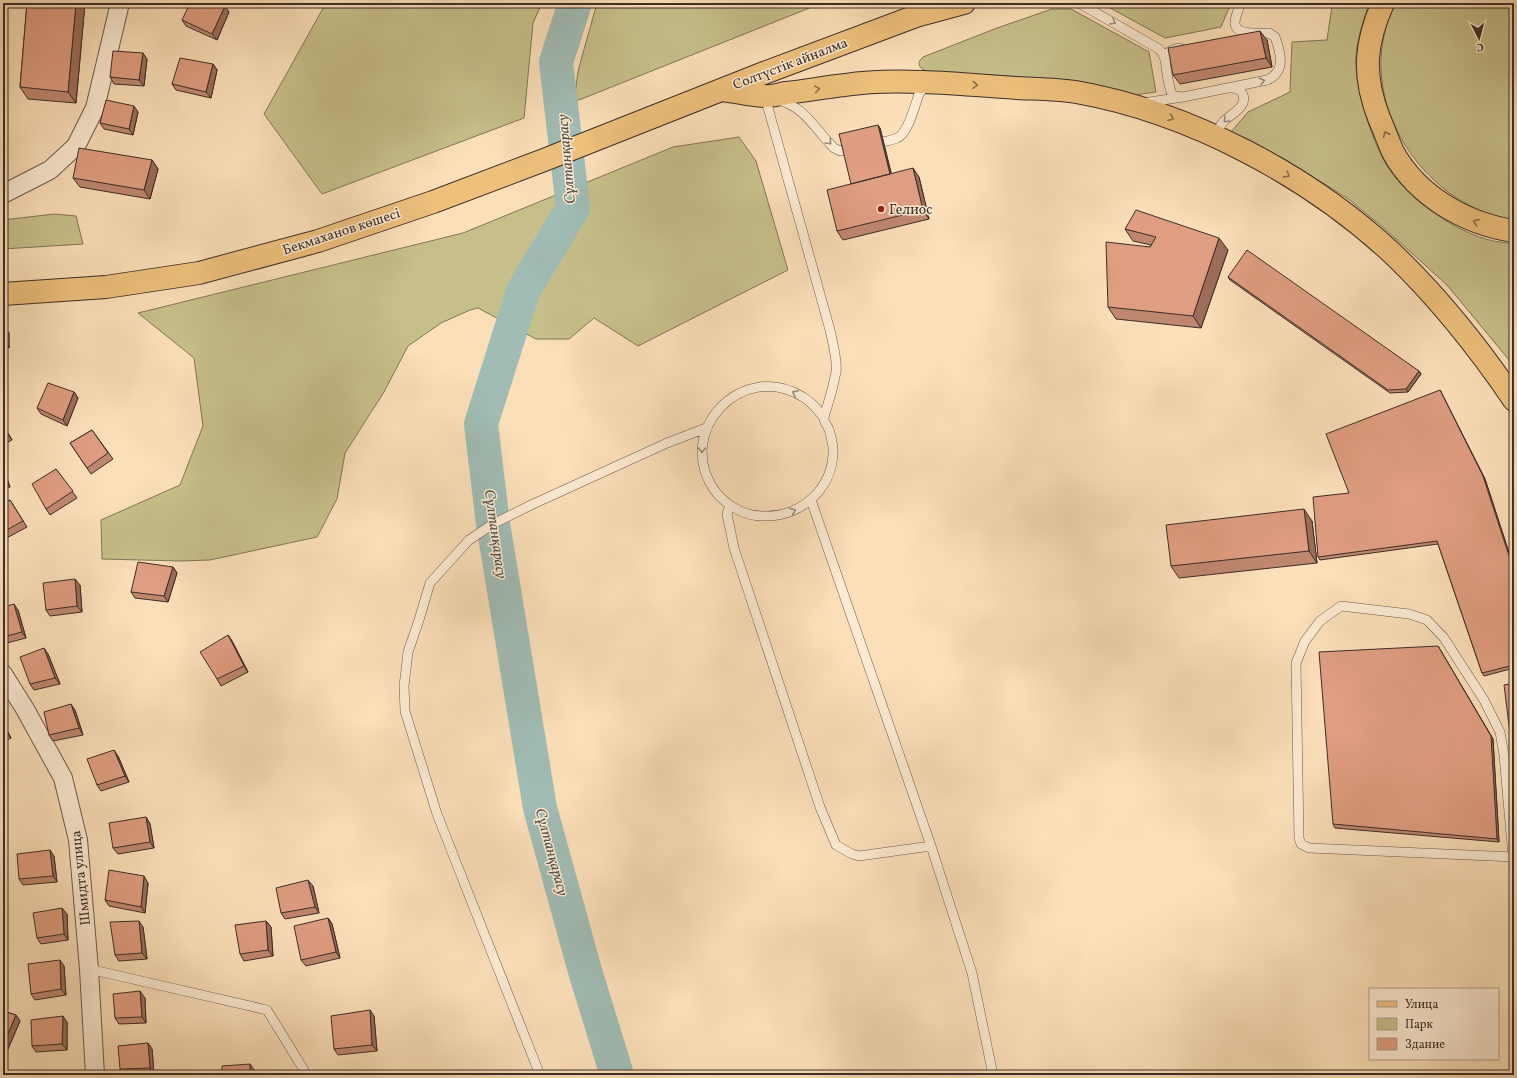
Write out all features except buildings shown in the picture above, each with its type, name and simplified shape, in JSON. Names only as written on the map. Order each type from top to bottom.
[{"type":"main road","name":"Солтүстік айналма","points":[[665,112],[722,89],[764,85],[919,10],[939,3]]},
{"type":"main road","name":"Солтүстік айналма","points":[[919,10],[964,3]]},
{"type":"main road","points":[[1383,3],[1370,37],[1368,60],[1370,83],[1376,109],[1394,152],[1406,171],[1421,186],[1435,199],[1456,213],[1480,224],[1514,231]]},
{"type":"main road","points":[[764,85],[886,82],[941,83],[1074,91],[1113,100],[1170,117],[1226,141],[1275,168],[1355,221],[1392,254],[1427,289],[1491,366],[1514,400]]},
{"type":"main road","name":"Бекмаханов көшесі","points":[[3,294],[106,286],[199,273],[318,241],[433,202],[665,112]]},
{"type":"street","points":[[3,194],[50,170],[76,146],[95,108],[120,3]]},
{"type":"street","name":"Шмидта улица","points":[[3,674],[25,709],[63,778],[78,840],[89,969],[95,1075]]},
{"type":"lane","points":[[1078,3],[1159,49],[1163,54],[1166,63],[1172,94],[1183,97]]},
{"type":"lane","points":[[1113,100],[1135,103],[1148,102],[1183,97],[1274,78],[1278,73],[1280,61],[1275,37],[1269,33],[1240,32],[1236,28],[1234,22],[1242,3]]},
{"type":"lane","points":[[1233,38],[1255,33]]},
{"type":"lane","points":[[1166,63],[1166,56],[1169,52],[1174,49],[1189,46]]},
{"type":"lane","points":[[764,85],[788,103],[795,106],[804,114],[829,143],[840,151],[898,138],[902,135],[922,90],[926,86],[941,83]]},
{"type":"lane","points":[[764,85],[830,330],[837,369],[824,418]]},
{"type":"lane","points":[[1226,88],[1235,88],[1239,90],[1244,97],[1242,106],[1220,126],[1220,135],[1226,141]]},
{"type":"lane","points":[[777,387],[804,397],[824,418],[830,432],[833,447],[832,462],[828,476],[821,489],[811,500],[799,508],[786,514],[772,517],[750,514],[730,505],[719,496],[710,484],[705,471],[702,456],[706,428],[713,415],[723,404],[735,395],[748,389],[777,387]]},
{"type":"lane","points":[[540,1075],[437,814],[405,711],[404,686],[408,652],[430,583],[468,540],[493,524],[531,505],[667,443],[706,428]]},
{"type":"lane","points":[[811,500],[931,846],[972,973],[993,1075]]},
{"type":"lane","points":[[730,505],[728,514],[734,548],[820,807],[836,845],[852,854],[859,856],[931,846]]},
{"type":"lane","points":[[1341,606],[1409,614],[1427,620],[1444,638],[1484,700],[1500,732],[1504,755],[1513,857],[1309,848],[1301,844],[1299,838],[1296,663],[1305,641],[1320,621],[1341,606]]},
{"type":"lane","points":[[89,969],[267,1010],[307,1075]]},
{"type":"green space","points":[[326,3],[542,3],[533,23],[524,118],[322,194],[264,114]]},
{"type":"green space","points":[[597,3],[822,3],[574,102],[578,71]]},
{"type":"green space","points":[[1101,3],[1231,3],[1221,27],[1165,38]]},
{"type":"green space","points":[[1293,3],[1369,3],[1361,29],[1356,63],[1361,99],[1375,142],[1381,156],[1398,181],[1435,214],[1449,223],[1479,237],[1514,244],[1514,367],[1447,285],[1384,228],[1347,198],[1286,160],[1231,132],[1248,112],[1290,92],[1292,42],[1327,40],[1332,6]]},
{"type":"green space","points":[[1396,3],[1514,3],[1514,221],[1488,214],[1475,208],[1463,202],[1439,185],[1419,164],[1402,140],[1390,114],[1383,87],[1381,59],[1385,31]]},
{"type":"green space","points":[[1052,9],[1071,9],[1149,52],[1156,92],[1134,95],[1050,79],[930,72],[924,70],[919,65],[920,60],[923,57],[997,28]]},
{"type":"green space","points":[[739,137],[756,161],[788,270],[638,346],[594,318],[569,339],[536,339],[478,308],[470,310],[441,323],[408,346],[384,392],[345,453],[337,499],[317,537],[210,560],[180,561],[102,559],[101,520],[180,485],[203,426],[194,358],[138,313],[463,233],[673,147]]},
{"type":"green space","points":[[54,214],[76,216],[83,244],[3,249],[3,220]]},
{"type":"waterway","name":"Сұлтанқарасу","points":[[575,3],[556,62],[573,208],[523,291],[481,424],[493,524],[540,808],[585,971],[617,1075]]},
{"type":"place","name":"Гелиос","points":[[881,209]]}]
